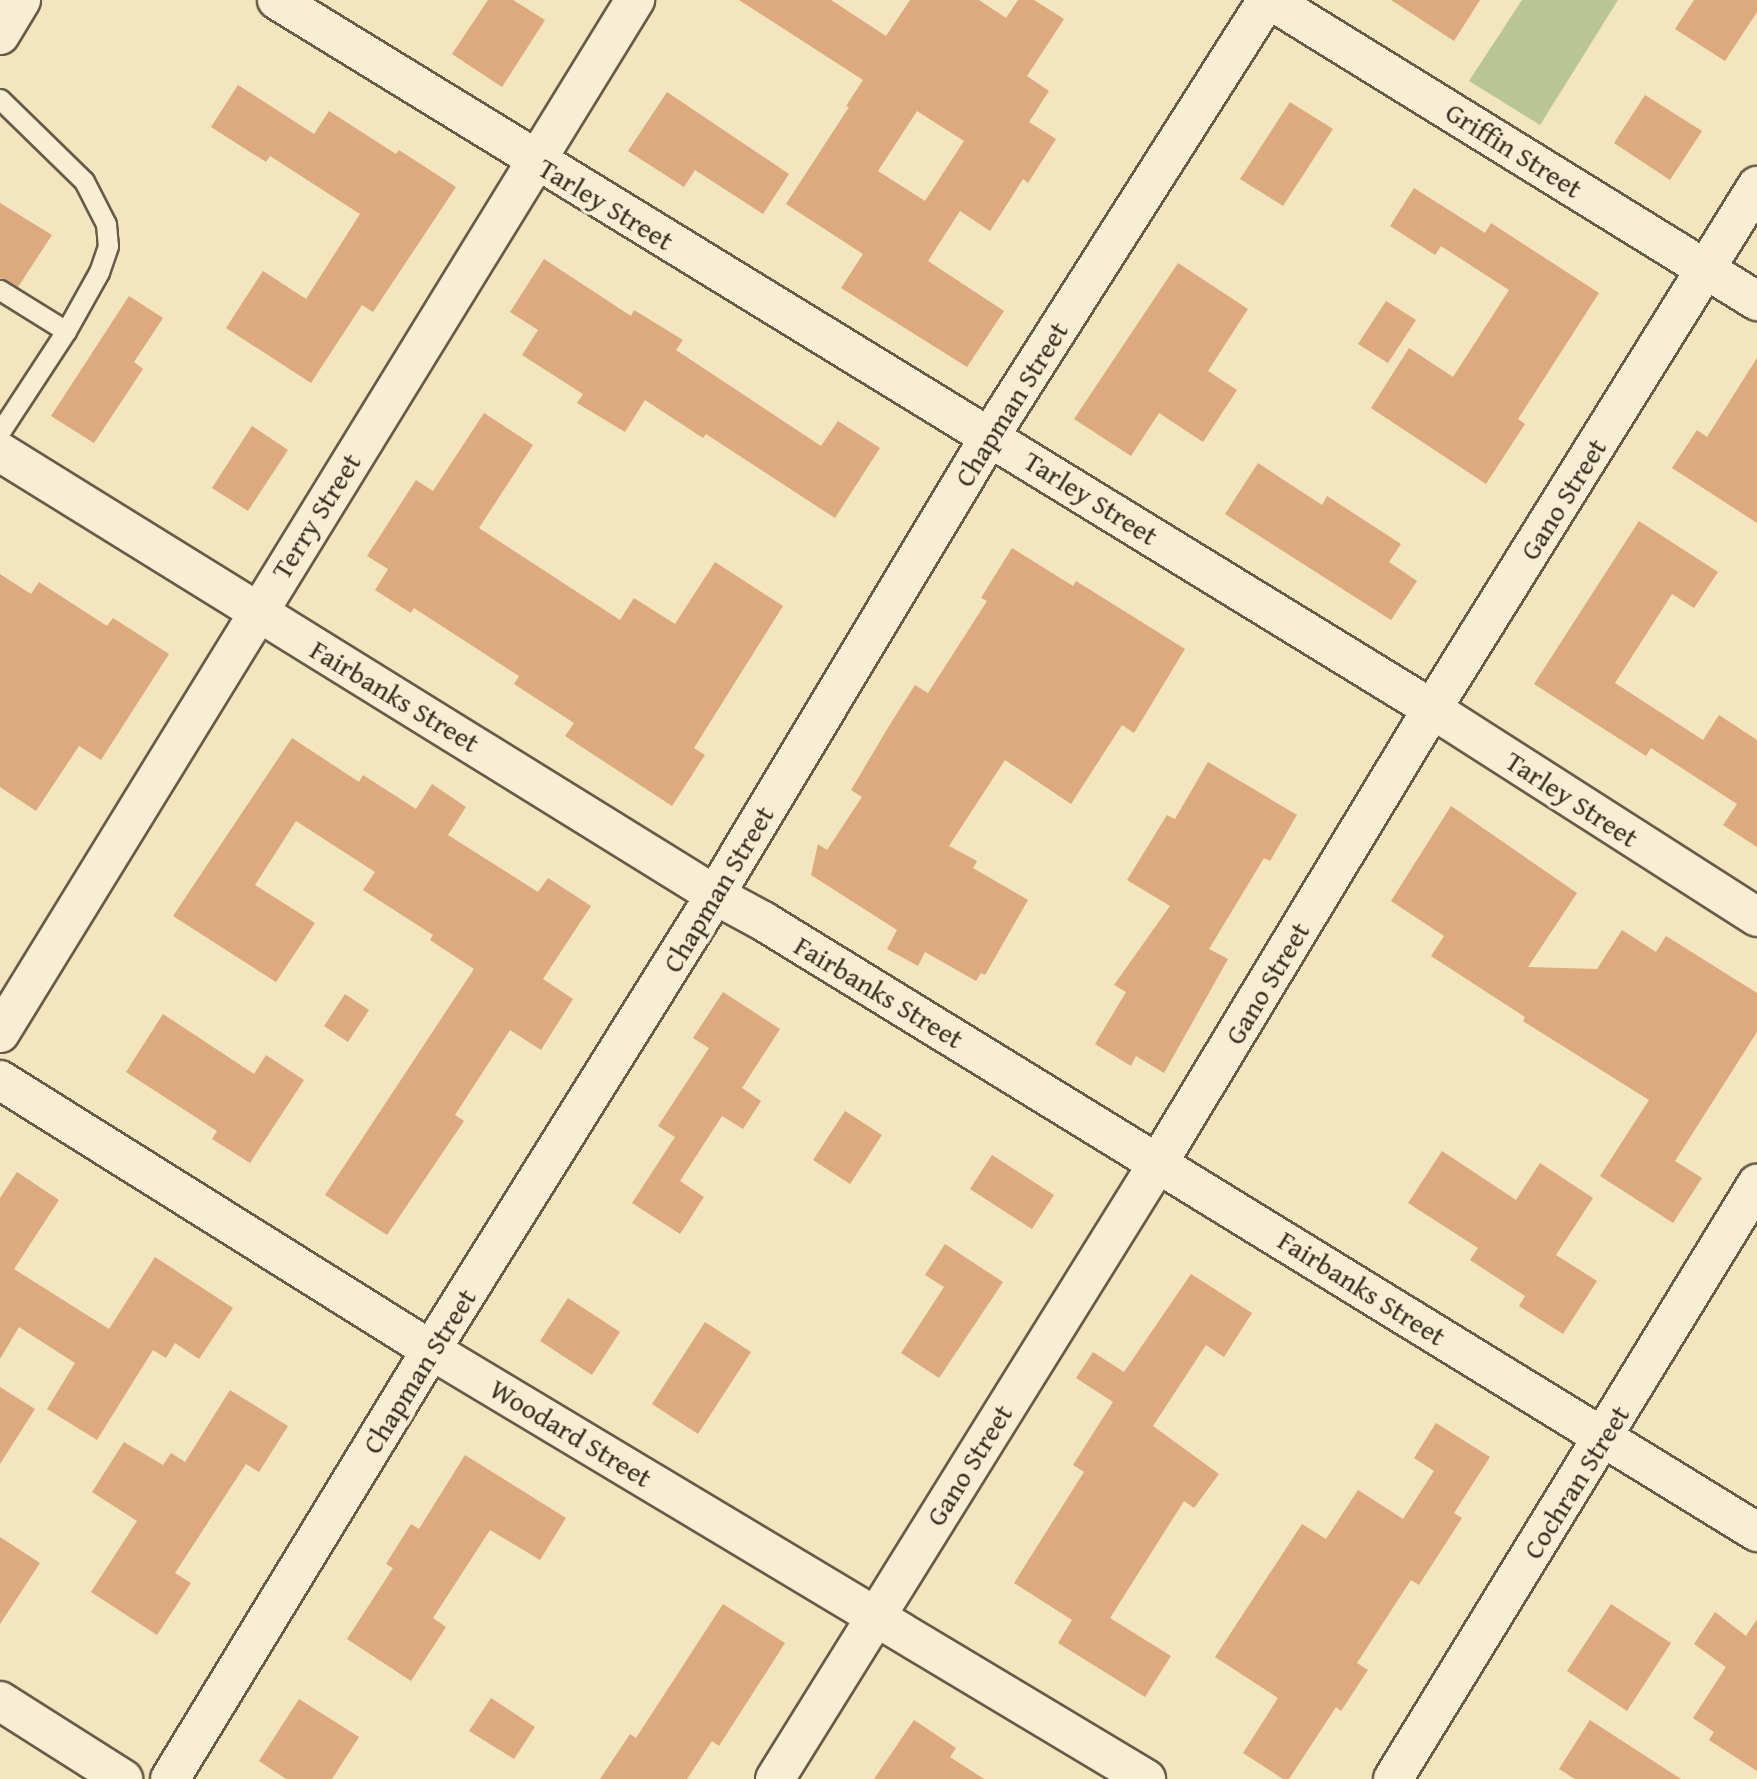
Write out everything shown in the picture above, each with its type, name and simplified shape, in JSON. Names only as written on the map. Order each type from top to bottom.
[{"type":"street","points":[[0,35],[21,0]]},
{"type":"street","name":"Tarley Street","points":[[277,0],[535,161],[990,436],[1432,709],[1757,917]]},
{"type":"street","name":"Terry Street","points":[[0,1032],[635,0]]},
{"type":"street","name":"Griffin Street","points":[[1269,0],[1757,301]]},
{"type":"street","name":"Chapman Street","points":[[170,1779],[431,1350],[715,895],[990,436],[1269,0]]},
{"type":"street","name":"Gano Street","points":[[775,1779],[1158,1163],[1432,709],[1757,186]]},
{"type":"street","name":"Fairbanks Street","points":[[0,452],[715,895],[763,921],[1757,1532]]},
{"type":"street","name":"Woodard Street","points":[[0,1080],[431,1350],[1146,1779]]},
{"type":"street","name":"Cochran Street","points":[[1393,1779],[1757,1184]]},
{"type":"street","points":[[0,1701],[123,1779]]},
{"type":"lane","points":[[0,99],[84,181],[106,224],[108,246],[99,272],[66,331],[0,432]]},
{"type":"lane","points":[[0,290],[66,331]]},
{"type":"green space","points":[[1522,0],[1618,0],[1540,125],[1469,81]]},
{"type":"building","points":[[488,0],[513,0],[545,20],[502,87],[452,54]]},
{"type":"building","points":[[739,0],[831,0],[886,36],[910,0],[979,0],[1006,18],[1018,0],[1034,0],[1064,19],[1027,76],[1049,91],[1029,122],[1056,139],[1028,183],[1023,179],[990,231],[960,211],[928,261],[1004,311],[967,367],[841,288],[863,254],[786,204],[849,107],[846,106],[863,80]],"holes":[[[917,111],[964,141],[925,201],[878,171]]]},
{"type":"building","points":[[1391,0],[1480,0],[1454,41]]},
{"type":"building","points":[[1694,0],[1757,0],[1757,12],[1725,61],[1675,29]]},
{"type":"building","points":[[238,85],[314,134],[329,111],[396,154],[399,150],[456,187],[373,312],[362,305],[311,383],[226,328],[263,271],[306,299],[360,214],[270,156],[266,162],[211,127]]},
{"type":"building","points":[[667,92],[789,174],[763,214],[695,170],[684,187],[628,151]]},
{"type":"building","points":[[1645,95],[1702,131],[1670,180],[1614,143]]},
{"type":"building","points":[[1290,102],[1333,129],[1283,206],[1240,179]]},
{"type":"building","points":[[1414,188],[1485,233],[1491,223],[1599,293],[1518,419],[1525,424],[1486,484],[1371,408],[1409,348],[1453,377],[1509,290],[1441,246],[1435,255],[1390,226]]},
{"type":"building","points":[[0,203],[52,235],[18,287],[0,278]]},
{"type":"building","points":[[544,259],[631,316],[634,310],[683,340],[676,350],[821,446],[838,421],[880,448],[835,518],[706,434],[703,438],[645,400],[625,432],[577,403],[583,394],[522,355],[538,330],[510,312]]},
{"type":"building","points":[[1178,263],[1248,309],[1208,371],[1237,390],[1203,442],[1159,413],[1131,456],[1074,419]]},
{"type":"building","points":[[129,296],[163,318],[134,362],[143,369],[94,443],[51,416]]},
{"type":"building","points":[[1386,301],[1416,320],[1388,363],[1358,344]]},
{"type":"building","points":[[1757,358],[1757,523],[1672,468],[1697,430],[1707,437]]},
{"type":"building","points":[[484,413],[533,445],[479,528],[620,620],[634,598],[675,624],[715,562],[783,606],[694,748],[705,755],[672,806],[565,736],[574,723],[514,684],[519,676],[414,608],[411,613],[375,590],[388,569],[367,556],[416,480],[433,491]]},
{"type":"building","points":[[252,426],[288,450],[248,511],[212,488]]},
{"type":"building","points":[[1258,463],[1322,505],[1327,496],[1401,544],[1389,562],[1417,581],[1391,620],[1225,514]]},
{"type":"building","points":[[1639,521],[1718,572],[1694,608],[1672,594],[1615,683],[1703,740],[1719,715],[1757,740],[1757,847],[1723,825],[1737,804],[1651,748],[1646,756],[1534,684]]},
{"type":"building","points":[[1012,548],[1073,586],[1076,581],[1185,649],[1134,733],[1122,725],[1071,804],[1005,760],[949,846],[977,861],[973,868],[1028,900],[985,975],[981,973],[976,981],[925,952],[918,966],[887,949],[897,930],[811,875],[818,844],[827,850],[862,797],[851,790],[889,726],[915,685],[928,693],[987,601],[981,598]]},
{"type":"building","points":[[0,574],[31,594],[39,582],[107,626],[113,618],[169,654],[101,760],[79,746],[36,811],[0,787]]},
{"type":"building","points":[[292,738],[359,782],[363,775],[416,809],[432,784],[466,807],[448,835],[538,892],[548,878],[591,906],[543,979],[573,999],[541,1050],[510,1030],[455,1115],[464,1121],[387,1235],[325,1195],[474,969],[430,940],[433,935],[363,890],[375,872],[296,821],[255,885],[315,923],[276,982],[173,916]]},
{"type":"building","points":[[1208,762],[1297,815],[1270,861],[1264,858],[1209,949],[1228,959],[1164,1073],[1136,1056],[1131,1066],[1095,1044],[1126,992],[1114,985],[1170,906],[1127,880],[1167,815],[1175,819]]},
{"type":"building","points":[[1451,806],[1577,893],[1528,967],[1597,969],[1622,930],[1656,952],[1666,936],[1757,993],[1757,1032],[1675,1161],[1702,1178],[1673,1223],[1600,1176],[1649,1100],[1523,1021],[1525,1017],[1431,956],[1444,936],[1391,901]]},
{"type":"building","points":[[723,992],[780,1029],[742,1088],[761,1101],[743,1129],[722,1116],[680,1181],[704,1197],[680,1234],[632,1203],[675,1137],[658,1126],[709,1048],[693,1038]]},
{"type":"building","points":[[345,994],[369,1010],[348,1042],[324,1026]]},
{"type":"building","points":[[163,1014],[254,1074],[266,1055],[304,1080],[250,1163],[212,1139],[217,1131],[126,1072]]},
{"type":"building","points":[[845,1111],[882,1135],[850,1184],[813,1160]]},
{"type":"building","points":[[1442,1151],[1516,1200],[1540,1163],[1593,1198],[1556,1255],[1597,1281],[1563,1334],[1519,1306],[1525,1296],[1470,1260],[1478,1248],[1408,1203]]},
{"type":"building","points":[[992,1155],[1054,1195],[1032,1229],[970,1189]]},
{"type":"building","points":[[17,1172],[59,1200],[14,1269],[109,1329],[155,1257],[233,1308],[199,1359],[175,1343],[166,1358],[153,1350],[97,1440],[47,1409],[75,1363],[19,1327],[0,1359],[0,1198]]},
{"type":"building","points":[[945,1244],[1003,1282],[939,1378],[901,1353],[944,1287],[925,1275]]},
{"type":"building","points":[[1191,1274],[1252,1313],[1224,1357],[1206,1345],[1153,1426],[1219,1474],[1194,1508],[1184,1501],[1110,1618],[1171,1656],[1145,1697],[1058,1643],[1072,1620],[1014,1583],[1084,1472],[1073,1465],[1113,1402],[1076,1378],[1093,1352],[1124,1372]]},
{"type":"building","points":[[568,1298],[620,1332],[592,1375],[540,1341]]},
{"type":"building","points":[[705,1322],[751,1352],[698,1434],[652,1404]]},
{"type":"building","points":[[0,1387],[35,1409],[0,1464]]},
{"type":"building","points":[[230,1390],[288,1426],[259,1472],[246,1464],[175,1573],[191,1583],[157,1635],[91,1592],[137,1521],[92,1492],[124,1442],[163,1465],[171,1453],[185,1462]]},
{"type":"building","points":[[1436,1423],[1490,1457],[1454,1513],[1462,1518],[1419,1585],[1411,1580],[1357,1663],[1368,1670],[1341,1711],[1336,1707],[1289,1779],[1283,1779],[1243,1753],[1278,1698],[1215,1657],[1302,1524],[1326,1539],[1358,1490],[1403,1519],[1434,1471],[1414,1458]]},
{"type":"building","points":[[465,1455],[566,1518],[540,1560],[490,1530],[433,1618],[446,1627],[411,1681],[347,1639],[393,1568],[386,1564],[411,1524],[419,1529]]},
{"type":"building","points":[[0,1537],[40,1563],[0,1624]]},
{"type":"building","points":[[723,1604],[785,1643],[719,1746],[712,1741],[687,1779],[600,1779],[630,1734],[636,1738]]},
{"type":"building","points":[[1611,1604],[1671,1643],[1627,1711],[1567,1671]]},
{"type":"building","points":[[1715,1612],[1746,1636],[1757,1619],[1757,1771],[1709,1740],[1714,1732],[1693,1718],[1726,1667],[1694,1644]]},
{"type":"building","points":[[491,1698],[535,1727],[514,1759],[469,1731]]},
{"type":"building","points":[[299,1699],[359,1737],[332,1779],[286,1779],[259,1761]]},
{"type":"building","points":[[914,1720],[956,1748],[950,1757],[984,1779],[874,1779]]},
{"type":"building","points":[[1590,1720],[1681,1779],[1575,1779],[1559,1769]]}]
